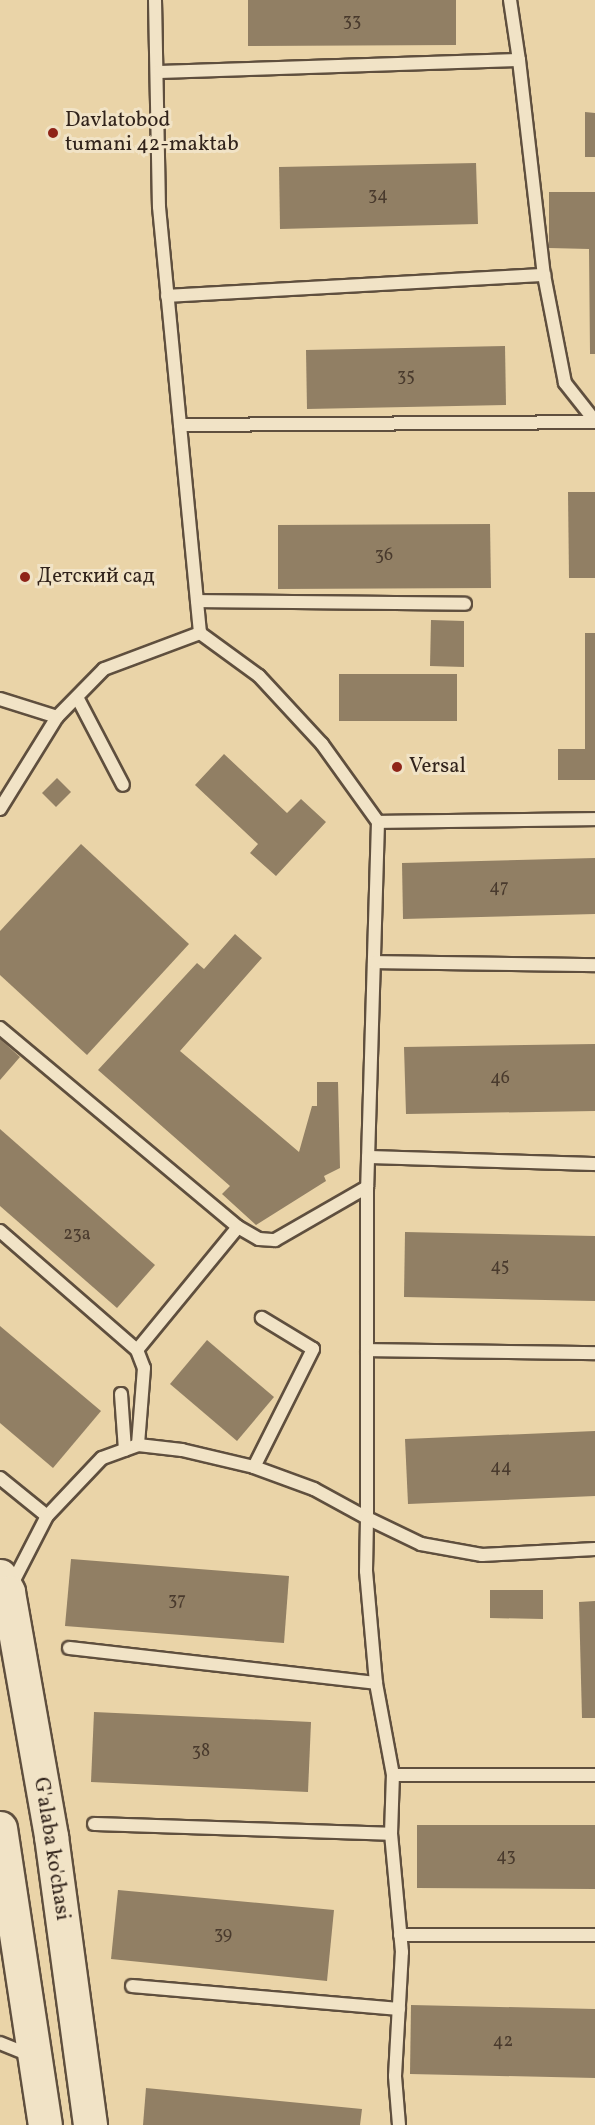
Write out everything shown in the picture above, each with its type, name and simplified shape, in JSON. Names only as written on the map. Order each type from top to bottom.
[{"type":"main road","name":"G'alaba ko'chasi","points":[[4,1584],[51,1836],[90,2125]]},
{"type":"main road","points":[[0,1828],[45,2125]]},
{"type":"main road","points":[[19,1947],[66,1949]]},
{"type":"lane","points":[[155,0],[159,207],[200,633],[259,676],[322,744],[378,822],[367,1187],[366,1571],[376,1683],[393,1775],[391,1834],[400,1935],[395,2076],[399,2125]]},
{"type":"lane","points":[[510,0],[543,275],[565,383],[595,422]]},
{"type":"lane","points":[[158,72],[519,60]]},
{"type":"lane","points":[[167,296],[543,275]]},
{"type":"lane","points":[[180,425],[595,422]]},
{"type":"lane","points":[[197,601],[465,604]]},
{"type":"lane","points":[[0,808],[57,717],[104,669],[200,633]]},
{"type":"lane","points":[[77,697],[123,785]]},
{"type":"lane","points":[[0,699],[57,717]]},
{"type":"lane","points":[[378,822],[595,819]]},
{"type":"lane","points":[[374,962],[595,965]]},
{"type":"lane","points":[[0,1028],[238,1227],[259,1239],[274,1240],[367,1187]]},
{"type":"lane","points":[[368,1157],[595,1164]]},
{"type":"lane","points":[[137,1350],[238,1227]]},
{"type":"lane","points":[[0,1231],[137,1350],[144,1368],[138,1445]]},
{"type":"lane","points":[[254,1467],[313,1349],[262,1318]]},
{"type":"lane","points":[[367,1350],[595,1353]]},
{"type":"lane","points":[[121,1394],[125,1450]]},
{"type":"lane","points":[[4,1584],[47,1516],[102,1458],[138,1445],[182,1450],[254,1467],[314,1490],[421,1544],[482,1555],[595,1549]]},
{"type":"lane","points":[[0,1478],[47,1516]]},
{"type":"lane","points":[[69,1648],[376,1683]]},
{"type":"lane","points":[[393,1775],[595,1775]]},
{"type":"lane","points":[[94,1824],[391,1834]]},
{"type":"lane","points":[[400,1935],[595,1935]]},
{"type":"lane","points":[[132,1986],[399,2009]]},
{"type":"lane","points":[[0,2043],[36,2058]]},
{"type":"building","points":[[248,0],[456,0],[456,45],[248,46]]},
{"type":"building","points":[[585,112],[595,113],[595,157],[585,157]]},
{"type":"building","points":[[476,163],[478,224],[280,229],[279,167]]},
{"type":"building","points":[[549,192],[595,192],[595,354],[590,354],[589,249],[549,248]]},
{"type":"building","points":[[505,346],[506,405],[307,409],[306,350]]},
{"type":"building","points":[[568,492],[595,492],[595,578],[569,578]]},
{"type":"building","points":[[490,524],[491,588],[278,589],[278,525]]},
{"type":"building","points":[[431,620],[464,621],[464,667],[430,666]]},
{"type":"building","points":[[585,633],[595,633],[595,780],[558,780],[558,749],[585,749]]},
{"type":"building","points":[[339,674],[457,674],[457,721],[339,721]]},
{"type":"building","points":[[224,754],[287,813],[301,799],[326,822],[276,876],[250,853],[258,844],[195,785]]},
{"type":"building","points":[[57,778],[71,792],[56,807],[42,793]]},
{"type":"building","points":[[81,844],[189,944],[87,1055],[0,975],[0,931]]},
{"type":"building","points":[[595,858],[595,914],[403,919],[402,863]]},
{"type":"building","points":[[235,934],[262,958],[180,1051],[299,1152],[312,1106],[317,1106],[317,1082],[338,1082],[340,1168],[324,1176],[326,1181],[256,1225],[222,1194],[230,1186],[98,1070],[197,963],[204,969]]},
{"type":"building","points":[[0,1039],[20,1057],[0,1080]]},
{"type":"building","points":[[595,1044],[595,1111],[406,1114],[404,1047]]},
{"type":"building","points":[[0,1129],[155,1265],[117,1308],[0,1206]]},
{"type":"building","points":[[405,1232],[595,1236],[595,1301],[404,1297]]},
{"type":"building","points":[[0,1326],[101,1411],[53,1468],[0,1423]]},
{"type":"building","points":[[207,1340],[274,1397],[237,1441],[170,1384]]},
{"type":"building","points":[[595,1431],[595,1496],[408,1504],[405,1439]]},
{"type":"building","points":[[71,1559],[289,1576],[284,1643],[65,1626]]},
{"type":"building","points":[[490,1590],[543,1590],[543,1619],[490,1618]]},
{"type":"building","points":[[595,1601],[595,1718],[582,1718],[579,1602]]},
{"type":"building","points":[[94,1712],[311,1722],[308,1792],[91,1782]]},
{"type":"building","points":[[417,1825],[595,1825],[595,1889],[417,1888]]},
{"type":"building","points":[[118,1890],[334,1910],[327,1981],[111,1959]]},
{"type":"building","points":[[411,2005],[595,2009],[595,2078],[410,2074]]},
{"type":"building","points":[[146,2088],[362,2109],[360,2125],[143,2125]]},
{"type":"place","name":"Davlatobod tumani 42-maktab","points":[[53,133]]},
{"type":"place","name":"Детский сад","points":[[25,577]]},
{"type":"place","name":"Versal","points":[[397,767]]}]
